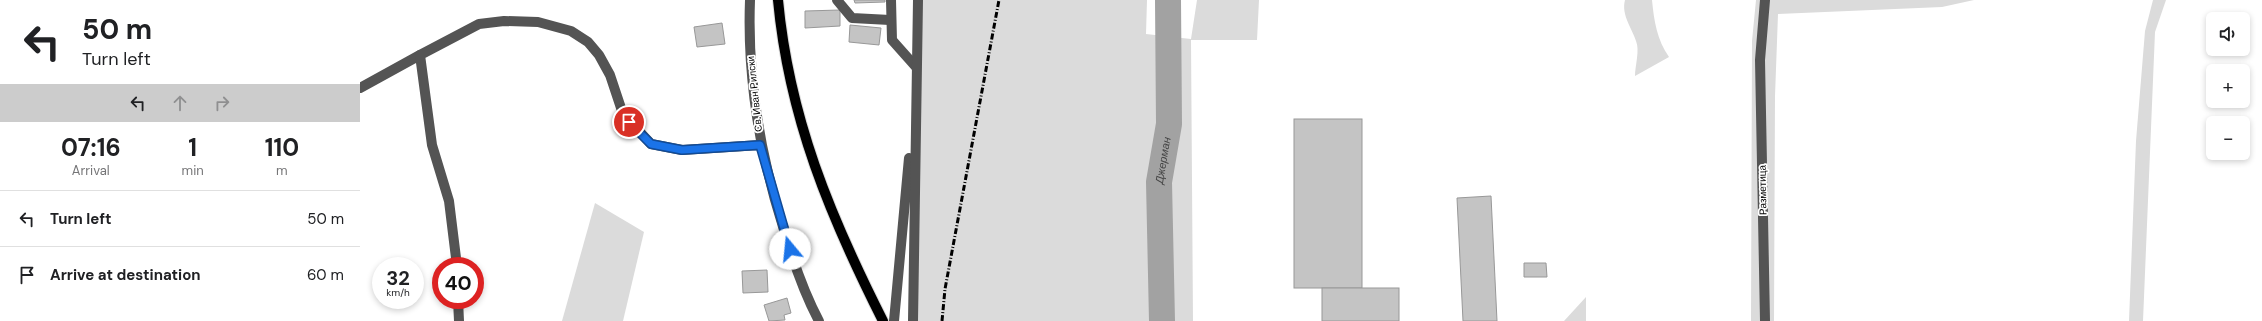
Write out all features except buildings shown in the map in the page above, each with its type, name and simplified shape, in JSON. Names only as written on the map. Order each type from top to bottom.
[{"type":"main road","points":[[777,3],[783,45],[804,138],[848,251],[883,321]]},
{"type":"street","name":"Св. Иван Рилски","points":[[750,0],[750,68],[760,145],[790,249],[819,321]]},
{"type":"street","points":[[837,0],[852,18],[890,20]]},
{"type":"street","points":[[891,0],[890,20],[892,40],[916,67]]},
{"type":"street","points":[[914,321],[915,96],[918,0]]},
{"type":"street","name":"Разметица","points":[[1765,0],[1760,60],[1765,321]]},
{"type":"street","points":[[360,88],[479,24],[504,21],[538,22],[570,31],[588,42],[599,55],[610,75],[623,114],[651,144],[682,150],[760,145]]},
{"type":"street","points":[[420,55],[432,145],[449,201],[455,257]]},
{"type":"street","points":[[894,321],[915,96]]},
{"type":"street","points":[[458,309],[459,321]]},
{"type":"shaded area","points":[[918,0],[1147,0],[1146,34],[1191,39],[1197,0],[1259,0],[1257,40],[1191,40],[1193,321],[913,321]]},
{"type":"shaded area","points":[[1625,0],[1652,0],[1657,30],[1665,51],[1669,57],[1635,76],[1637,45],[1624,11]]},
{"type":"shaded area","points":[[1756,0],[1974,0],[1942,7],[1778,14],[1775,96],[1774,321],[1751,321],[1752,41]]},
{"type":"shaded area","points":[[2153,0],[2166,0],[2155,32],[2143,321],[2129,321],[2136,141],[2145,31]]},
{"type":"shaded area","points":[[595,203],[644,232],[623,321],[562,321]]},
{"type":"shaded area","points":[[1586,297],[1586,321],[1564,321]]},
{"type":"waterway","name":"Джерман","points":[[1162,321],[1159,182],[1169,124],[1168,0]]},
{"type":"railway","points":[[942,321],[945,289],[999,0]]},
{"type":"route","points":[[629,122],[651,144],[682,150],[760,145],[776,206],[790,249]]}]
